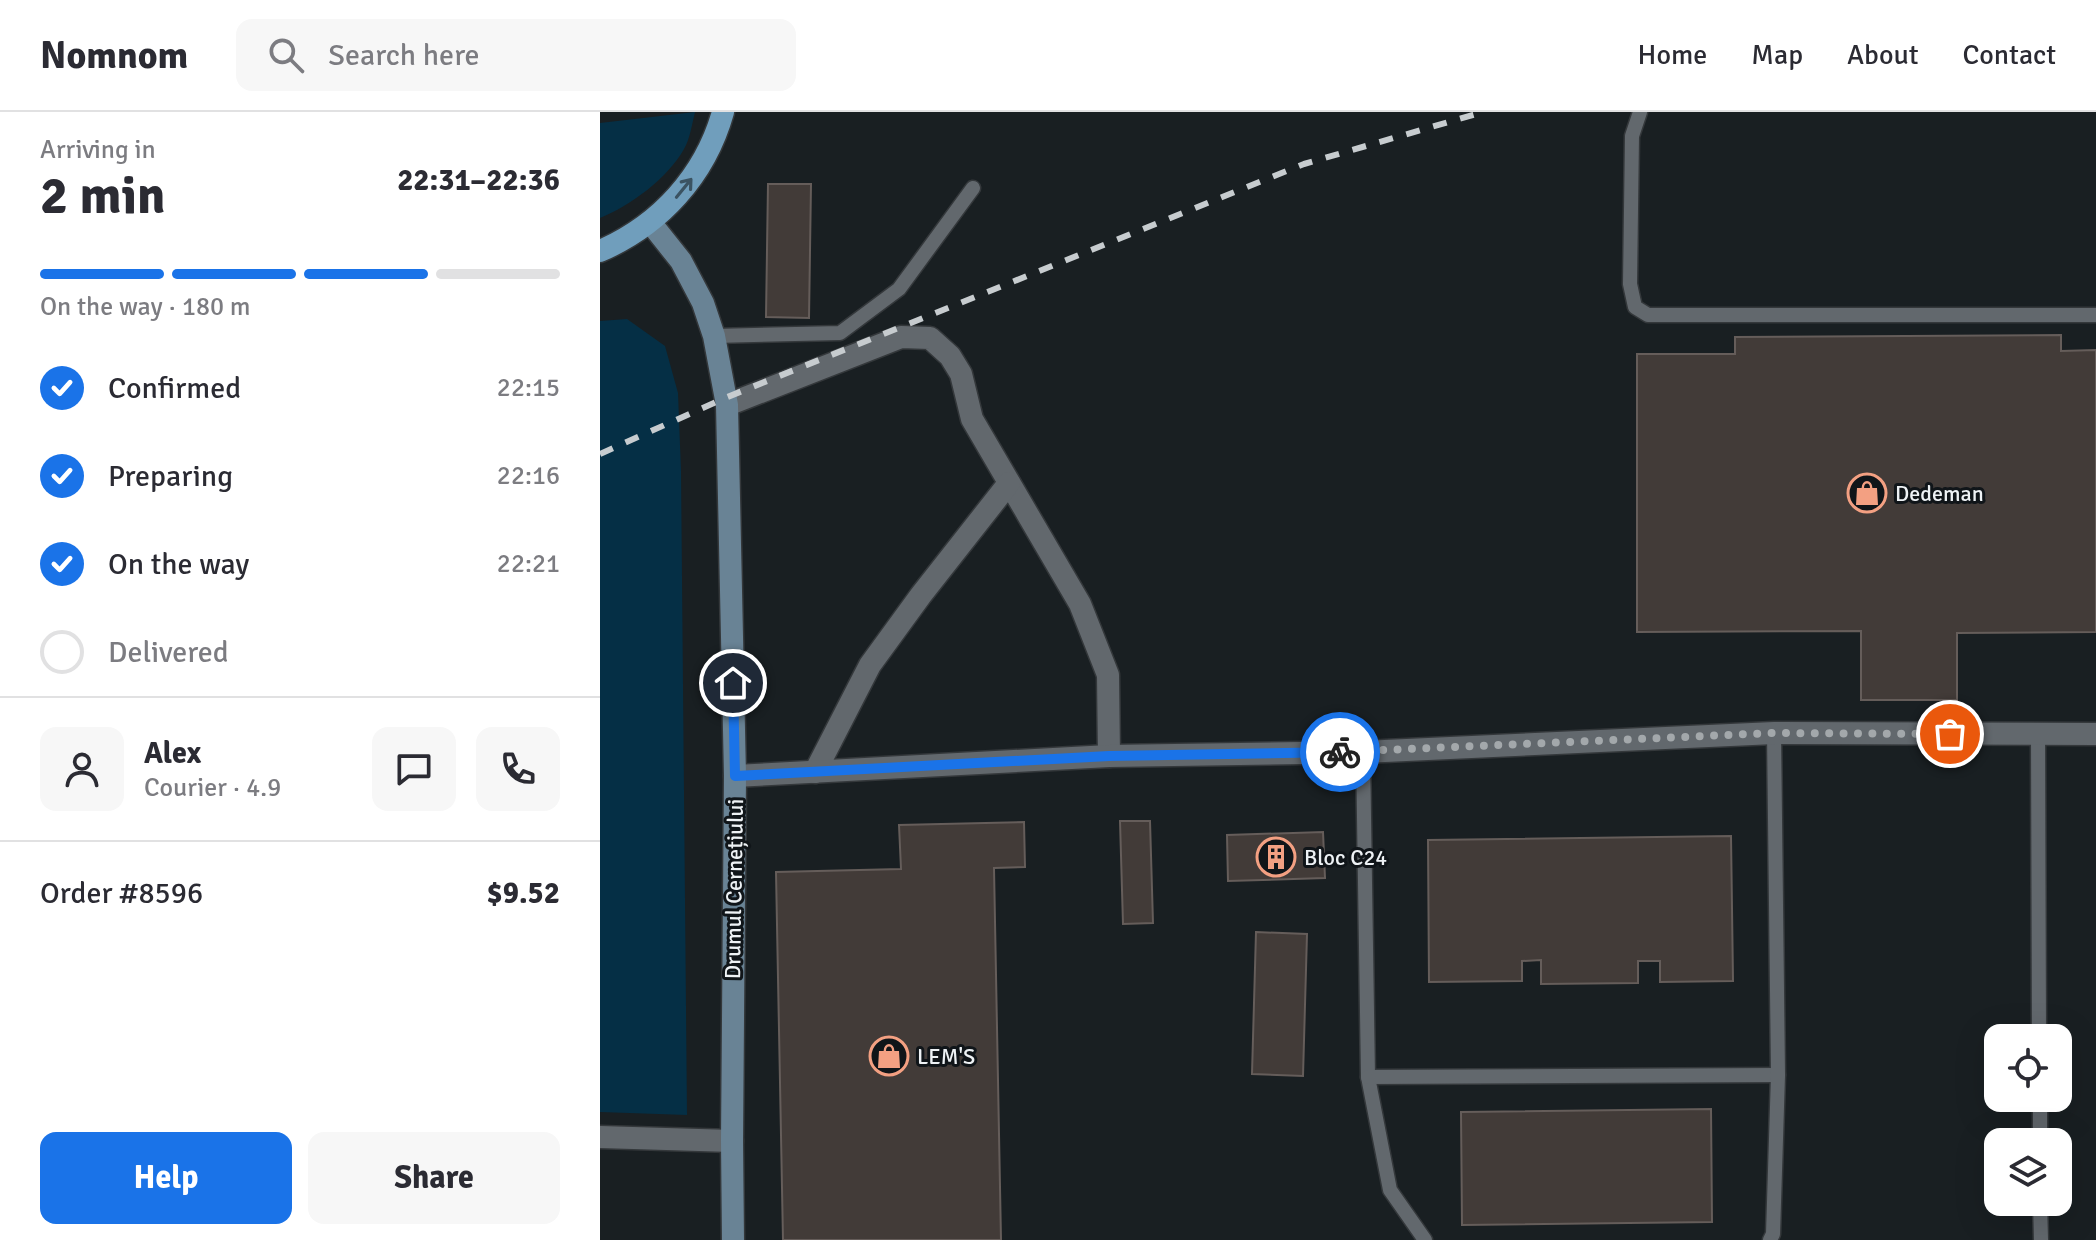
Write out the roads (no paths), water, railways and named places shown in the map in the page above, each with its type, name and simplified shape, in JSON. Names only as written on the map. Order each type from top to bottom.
[{"type":"main road","points":[[600,251],[650,222],[672,203],[705,157],[720,121]]},
{"type":"main road","name":"Drumul Cernețiului","points":[[650,222],[681,261],[703,303],[714,336],[727,405],[735,776],[733,1240]]},
{"type":"street","points":[[727,405],[901,337],[930,338],[950,356],[961,374],[972,419],[1080,604],[1108,675],[1109,756]]},
{"type":"street","points":[[815,772],[870,665],[1009,483]]},
{"type":"street","points":[[735,776],[1109,756],[1363,752],[1774,733],[2096,734]]},
{"type":"street","points":[[600,1137],[732,1141]]},
{"type":"lane","points":[[1640,112],[1632,136],[1630,284],[1635,307],[1648,315],[2096,315]]},
{"type":"lane","points":[[714,336],[840,333],[899,289],[973,188]]},
{"type":"lane","points":[[1770,1240],[1773,1234],[1778,1075],[1774,733]]},
{"type":"lane","points":[[2038,734],[2039,1024]]},
{"type":"lane","points":[[1363,752],[1368,1077],[1390,1190],[1425,1240]]},
{"type":"lane","points":[[1368,1077],[1778,1075]]},
{"type":"lane","points":[[2040,1216],[2041,1240]]},
{"type":"railway","points":[[600,454],[725,398],[1304,164],[1483,112]]},
{"type":"place","name":"Dedeman","points":[[1867,493]]},
{"type":"place","name":"Bloc C24","points":[[1276,857]]},
{"type":"place","name":"LEM'S","points":[[889,1056]]}]
